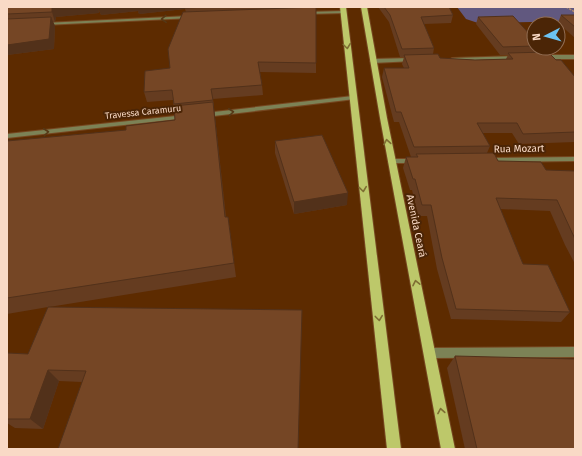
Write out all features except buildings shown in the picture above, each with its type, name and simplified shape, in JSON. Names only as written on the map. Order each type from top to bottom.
[{"type":"main road","name":"Avenida Ceará","points":[[364,7],[391,161],[448,449]]},
{"type":"main road","points":[[343,10],[394,449]]},
{"type":"street","points":[[298,14],[343,10]]},
{"type":"street","points":[[42,24],[198,17]]},
{"type":"street","points":[[536,58],[575,57]]},
{"type":"street","points":[[443,60],[520,58]]},
{"type":"street","points":[[373,61],[419,60]]},
{"type":"street","name":"Travessa Caramuru","points":[[7,136],[353,98]]},
{"type":"street","name":"Rua Mozart","points":[[483,160],[575,158]]},
{"type":"street","points":[[391,161],[421,160]]},
{"type":"street","points":[[430,353],[575,352]]},
{"type":"path","points":[[566,7],[575,12]]},
{"type":"shaded area","points":[[457,7],[575,7],[575,21],[566,21],[566,16],[526,16],[526,22],[478,23],[466,19]]}]
